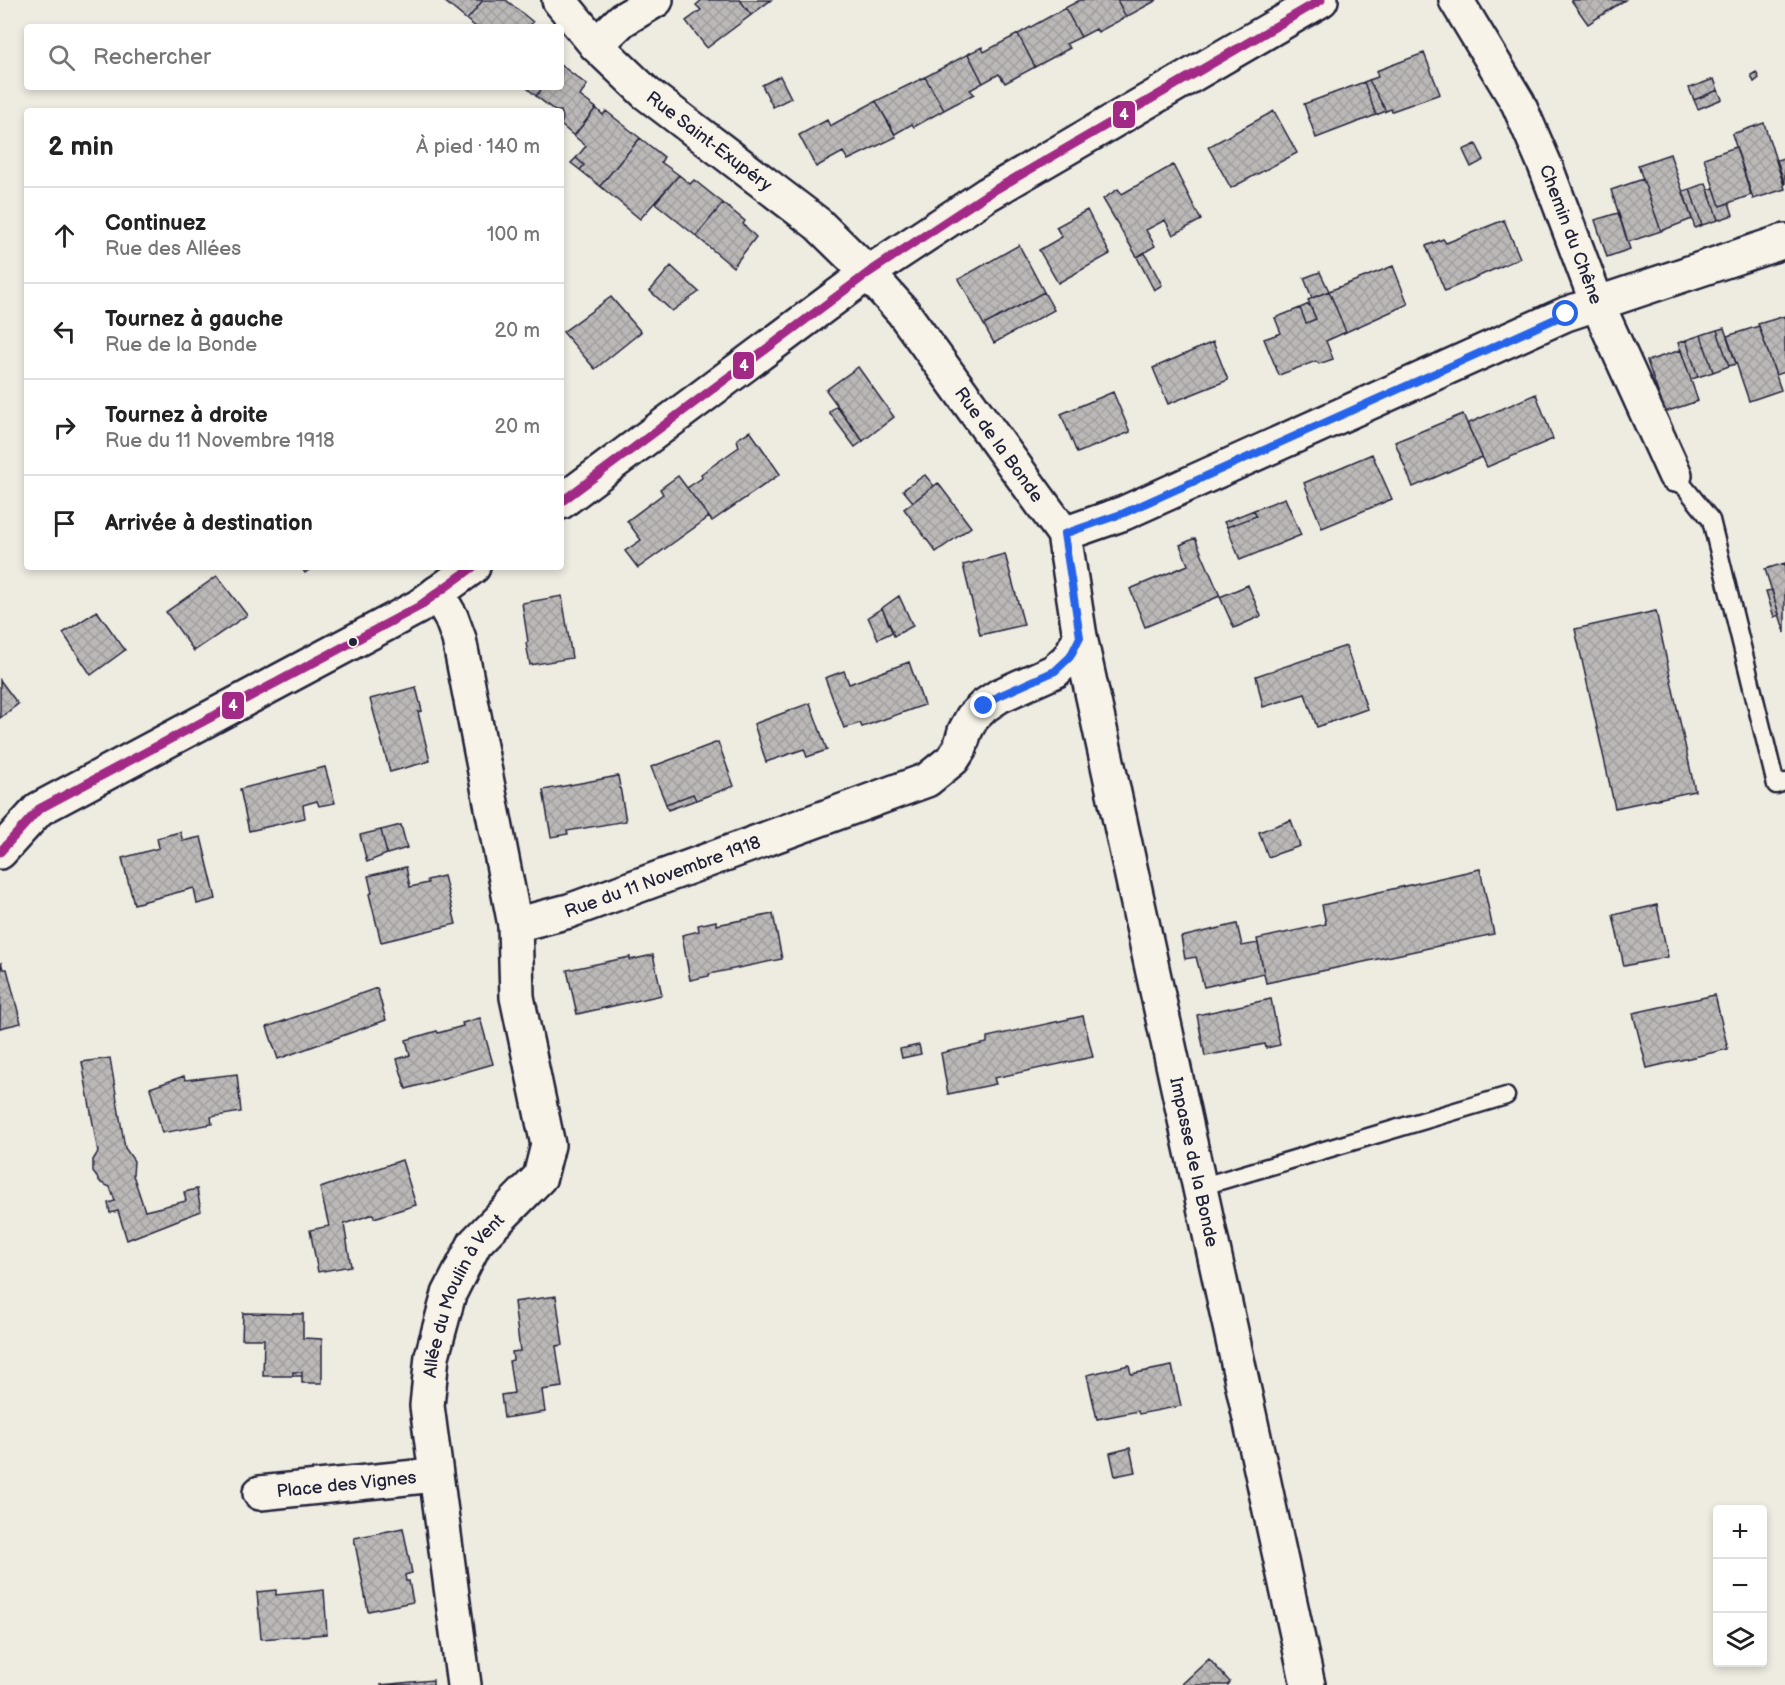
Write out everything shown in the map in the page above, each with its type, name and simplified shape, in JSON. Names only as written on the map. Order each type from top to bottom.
[{"type":"street","name":"Rue Saint-Exupéry","points":[[559,0],[596,45],[646,93],[818,224],[868,273]]},
{"type":"street","points":[[596,45],[622,20],[656,0]]},
{"type":"street","points":[[564,500],[868,273],[986,195],[1321,0]]},
{"type":"street","name":"Chemin du Chêne","points":[[1456,0],[1518,103],[1545,165],[1597,303],[1675,475]]},
{"type":"street","points":[[1064,534],[1124,513],[1544,324],[1597,303],[1785,241]]},
{"type":"street","name":"Rue de la Bonde","points":[[868,273],[903,312],[1064,534],[1080,637]]},
{"type":"street","points":[[0,852],[39,809],[418,607],[468,570]]},
{"type":"street","points":[[436,593],[459,639],[515,925]]},
{"type":"street","name":"Rue du 11 Novembre 1918","points":[[515,925],[569,911],[927,780],[953,759],[969,724],[984,706],[999,696],[1055,671],[1070,657],[1080,637]]},
{"type":"street","name":"Impasse de la Bonde","points":[[1080,637],[1308,1685]]},
{"type":"street","name":"Allée du Moulin à Vent","points":[[464,1685],[427,1406],[432,1356],[449,1294],[475,1243],[540,1177],[548,1144],[517,997],[515,925]]},
{"type":"street","name":"Place des Vignes","points":[[260,1493],[435,1475]]},
{"type":"lane","points":[[1675,475],[1711,520],[1776,785],[1785,782]]},
{"type":"lane","points":[[1200,1187],[1506,1096]]},
{"type":"building","points":[[443,0],[483,0],[467,20]]},
{"type":"building","points":[[483,0],[506,0],[533,22],[531,24],[472,24],[467,20]]},
{"type":"building","points":[[702,0],[740,0],[751,15],[707,48],[686,21],[701,10],[696,5]]},
{"type":"building","points":[[740,0],[771,0],[751,15]]},
{"type":"building","points":[[1080,0],[1117,0],[1126,17],[1098,32],[1096,29],[1081,37],[1065,8]]},
{"type":"building","points":[[1117,0],[1157,0],[1126,17]]},
{"type":"building","points":[[1571,0],[1625,0],[1588,24]]},
{"type":"building","points":[[1065,8],[1081,37],[1066,44],[1070,48],[1035,67],[1018,34]]},
{"type":"building","points":[[1018,34],[1035,67],[1005,83],[999,74],[983,83],[968,54],[982,47],[984,52]]},
{"type":"building","points":[[1424,53],[1440,94],[1392,111],[1391,109],[1386,111],[1369,80],[1378,77],[1376,71]]},
{"type":"building","points":[[968,54],[983,83],[970,90],[974,94],[944,110],[925,77]]},
{"type":"building","points":[[564,67],[587,85],[580,96],[596,108],[574,136],[564,128],[564,108],[551,108],[536,96],[541,90],[564,90]]},
{"type":"building","points":[[1756,72],[1759,78],[1754,82],[1751,75]]},
{"type":"building","points":[[780,76],[791,98],[773,107],[762,85]]},
{"type":"building","points":[[925,77],[944,110],[914,127],[912,124],[895,134],[876,101]]},
{"type":"building","points":[[1714,79],[1718,90],[1694,100],[1689,88]]},
{"type":"building","points":[[1369,80],[1386,111],[1376,115],[1364,82]]},
{"type":"building","points":[[1364,82],[1376,115],[1316,138],[1304,104]]},
{"type":"building","points":[[529,90],[541,90],[536,96]]},
{"type":"building","points":[[1718,90],[1722,99],[1698,109],[1694,100]]},
{"type":"building","points":[[876,101],[896,137],[848,160],[843,152],[816,167],[799,135],[827,120],[830,126]]},
{"type":"building","points":[[596,108],[603,115],[606,111],[640,138],[600,186],[580,170],[584,165],[576,158],[586,146],[574,136]]},
{"type":"building","points":[[1274,111],[1297,153],[1231,188],[1208,147]]},
{"type":"building","points":[[1764,123],[1785,189],[1753,199],[1732,134]]},
{"type":"building","points":[[640,138],[664,157],[661,162],[679,175],[640,219],[600,186]]},
{"type":"building","points":[[1476,144],[1484,160],[1471,167],[1463,150]]},
{"type":"building","points":[[1736,147],[1751,195],[1720,206],[1704,158]]},
{"type":"building","points":[[1670,154],[1692,219],[1661,231],[1638,165]]},
{"type":"building","points":[[576,158],[584,165],[580,170],[571,163]]},
{"type":"building","points":[[1784,158],[1785,162],[1785,185],[1777,160]]},
{"type":"building","points":[[1173,165],[1201,220],[1173,235],[1165,220],[1146,230],[1155,246],[1137,257],[1103,199],[1118,189],[1122,194]]},
{"type":"building","points":[[679,175],[690,184],[694,180],[723,203],[696,236],[655,203]]},
{"type":"building","points":[[1643,179],[1661,231],[1628,242],[1611,190]]},
{"type":"building","points":[[1706,183],[1718,220],[1702,225],[1690,189]]},
{"type":"building","points":[[1714,188],[1720,206],[1729,203],[1733,215],[1718,220],[1708,190]]},
{"type":"building","points":[[1690,189],[1702,225],[1695,228],[1683,191]]},
{"type":"building","points":[[723,203],[745,221],[743,224],[756,237],[733,267],[696,236]]},
{"type":"building","points":[[1087,210],[1110,254],[1058,283],[1039,250],[1062,237],[1056,227]]},
{"type":"building","points":[[1618,213],[1630,249],[1607,257],[1595,220]]},
{"type":"building","points":[[1504,220],[1520,258],[1445,291],[1426,246],[1443,239],[1446,243]]},
{"type":"building","points":[[1019,245],[1044,292],[984,325],[959,279]]},
{"type":"building","points":[[1145,253],[1162,285],[1154,290],[1137,257]]},
{"type":"building","points":[[671,266],[699,292],[672,311],[650,291]]},
{"type":"building","points":[[1393,266],[1408,304],[1346,332],[1329,291]]},
{"type":"building","points":[[1320,272],[1329,291],[1312,298],[1304,278]]},
{"type":"building","points":[[1329,291],[1346,332],[1326,341],[1333,359],[1319,364],[1316,361],[1279,375],[1264,339],[1281,333],[1275,318],[1300,308],[1306,323],[1316,319],[1308,300]]},
{"type":"building","points":[[1044,292],[1054,310],[994,343],[984,325]]},
{"type":"building","points":[[611,297],[641,332],[595,369],[564,331]]},
{"type":"building","points":[[1309,304],[1316,319],[1306,323],[1300,308]]},
{"type":"building","points":[[1785,316],[1785,372],[1776,375],[1758,324]]},
{"type":"building","points":[[1759,326],[1781,390],[1749,401],[1727,336]]},
{"type":"building","points":[[1724,328],[1736,364],[1729,366],[1717,330]]},
{"type":"building","points":[[1717,330],[1729,366],[1713,372],[1701,335]]},
{"type":"building","points":[[1701,335],[1713,372],[1698,377],[1686,340]]},
{"type":"building","points":[[1686,340],[1698,377],[1691,379],[1678,343]]},
{"type":"building","points":[[1213,342],[1228,380],[1168,404],[1153,368]]},
{"type":"building","points":[[1681,350],[1698,401],[1665,412],[1647,361]]},
{"type":"building","points":[[858,367],[894,417],[863,441],[826,390]]},
{"type":"building","points":[[1113,392],[1130,432],[1077,453],[1061,414]]},
{"type":"building","points":[[1536,394],[1553,439],[1487,467],[1467,424]]},
{"type":"building","points":[[836,406],[863,441],[855,447],[829,412]]},
{"type":"building","points":[[1463,414],[1482,457],[1413,487],[1395,442]]},
{"type":"building","points":[[750,431],[780,474],[712,521],[687,488],[702,478],[701,474],[739,447],[737,439]]},
{"type":"building","points":[[1372,454],[1392,499],[1322,528],[1304,483]]},
{"type":"building","points":[[925,475],[934,486],[913,502],[903,490]]},
{"type":"building","points":[[678,476],[709,517],[638,568],[625,551],[641,540],[627,521],[663,494],[660,489]]},
{"type":"building","points":[[938,483],[971,527],[936,552],[904,509]]},
{"type":"building","points":[[1285,498],[1301,535],[1240,560],[1227,527],[1256,516],[1254,510]]},
{"type":"building","points":[[1254,510],[1256,516],[1227,527],[1224,522]]},
{"type":"building","points":[[1195,538],[1220,596],[1145,627],[1130,589],[1188,565],[1180,545]]},
{"type":"building","points":[[1005,554],[1024,625],[980,635],[963,565]]},
{"type":"building","points":[[1785,563],[1785,633],[1765,569]]},
{"type":"building","points":[[217,576],[247,615],[194,651],[166,612]]},
{"type":"building","points":[[1248,585],[1261,616],[1234,628],[1220,597]]},
{"type":"building","points":[[1772,590],[1779,615],[1774,617],[1766,591]]},
{"type":"building","points":[[562,596],[572,658],[530,665],[522,603]]},
{"type":"building","points":[[899,596],[913,626],[894,636],[882,608]]},
{"type":"building","points":[[882,608],[893,632],[878,639],[868,617]]},
{"type":"building","points":[[97,611],[125,650],[91,675],[63,633]]},
{"type":"building","points":[[1656,611],[1695,791],[1615,808],[1575,629]]},
{"type":"building","points":[[1346,646],[1367,709],[1317,727],[1305,694],[1263,707],[1256,676]]},
{"type":"building","points":[[909,662],[924,705],[862,727],[860,723],[844,728],[825,678],[844,671],[849,684]]},
{"type":"building","points":[[0,680],[18,704],[0,718]]},
{"type":"building","points":[[416,687],[422,711],[418,712],[430,761],[390,772],[370,699]]},
{"type":"building","points":[[810,703],[827,750],[807,757],[804,749],[766,762],[754,724]]},
{"type":"building","points":[[718,742],[734,786],[696,800],[693,794],[666,804],[651,767]]},
{"type":"building","points":[[325,767],[335,803],[319,806],[317,801],[303,805],[305,818],[249,831],[240,789]]},
{"type":"building","points":[[618,776],[626,821],[567,831],[568,834],[551,837],[543,790]]},
{"type":"building","points":[[693,794],[696,800],[668,810],[666,804]]},
{"type":"building","points":[[1291,820],[1300,846],[1268,857],[1259,832]]},
{"type":"building","points":[[401,825],[407,848],[387,854],[381,830]]},
{"type":"building","points":[[381,830],[387,854],[367,862],[360,835]]},
{"type":"building","points":[[180,832],[183,841],[201,837],[216,899],[197,904],[194,888],[134,904],[122,858],[159,848],[157,838]]},
{"type":"building","points":[[406,867],[410,887],[444,876],[456,924],[381,942],[369,894],[372,893],[368,876]]},
{"type":"building","points":[[1480,869],[1494,934],[1266,983],[1257,939],[1326,924],[1322,905]]},
{"type":"building","points":[[1657,905],[1668,957],[1624,966],[1613,915]]},
{"type":"building","points":[[773,914],[782,959],[690,980],[682,935],[699,931],[698,925],[716,921],[716,925]]},
{"type":"building","points":[[1237,924],[1242,946],[1258,943],[1264,973],[1204,987],[1196,957],[1185,959],[1181,937]]},
{"type":"building","points":[[653,955],[662,995],[577,1014],[567,970],[630,957],[630,960]]},
{"type":"building","points":[[1,962],[3,969],[7,969],[21,1023],[0,1028]]},
{"type":"building","points":[[377,988],[386,1020],[278,1059],[267,1027]]},
{"type":"building","points":[[1715,995],[1728,1049],[1647,1068],[1633,1013]]},
{"type":"building","points":[[1271,999],[1280,1045],[1266,1048],[1265,1044],[1205,1056],[1197,1015]]},
{"type":"building","points":[[1083,1016],[1093,1057],[994,1078],[996,1084],[948,1094],[941,1053],[987,1043],[987,1037]]},
{"type":"building","points":[[480,1018],[493,1064],[406,1089],[397,1059],[410,1055],[406,1040],[463,1026],[462,1023]]},
{"type":"building","points":[[919,1045],[921,1054],[902,1058],[900,1049]]},
{"type":"building","points":[[110,1058],[125,1148],[134,1161],[133,1175],[145,1211],[186,1201],[184,1192],[197,1189],[201,1211],[127,1240],[118,1211],[110,1213],[108,1203],[115,1201],[110,1187],[101,1183],[93,1172],[93,1160],[98,1152],[82,1062]]},
{"type":"building","points":[[237,1074],[241,1112],[211,1117],[212,1124],[162,1133],[150,1088],[184,1076],[185,1080]]},
{"type":"building","points":[[402,1160],[416,1205],[374,1218],[373,1214],[344,1224],[351,1266],[318,1272],[310,1230],[329,1226],[320,1188]]},
{"type":"building","points":[[556,1296],[563,1345],[556,1346],[562,1387],[542,1390],[545,1412],[504,1418],[501,1395],[514,1393],[509,1361],[513,1360],[512,1352],[520,1351],[514,1302]]},
{"type":"building","points":[[243,1313],[303,1314],[303,1338],[322,1339],[322,1383],[302,1383],[302,1372],[293,1372],[293,1376],[263,1376],[264,1339],[242,1339]]},
{"type":"building","points":[[1129,1365],[1131,1374],[1172,1366],[1181,1406],[1097,1419],[1087,1375]]},
{"type":"building","points":[[293,1372],[302,1372],[302,1376],[293,1376]]},
{"type":"building","points":[[1130,1448],[1135,1472],[1115,1476],[1110,1453]]},
{"type":"building","points":[[403,1528],[412,1573],[405,1575],[406,1581],[409,1581],[413,1602],[368,1611],[354,1538]]},
{"type":"building","points":[[276,1590],[276,1595],[324,1590],[327,1634],[261,1639],[257,1592]]},
{"type":"building","points":[[1209,1659],[1230,1682],[1228,1685],[1181,1685]]},
{"type":"building","points":[[433,1680],[433,1685],[380,1685]]},
{"type":"transit line","name":"4","points":[[564,500],[868,273],[986,195],[1321,0]]},
{"type":"transit line","name":"4","points":[[0,852],[39,809],[418,607],[469,570]]},
{"type":"route","points":[[984,706],[999,696],[1055,671],[1070,657],[1080,637],[1064,534],[1124,513],[1566,314]]}]
